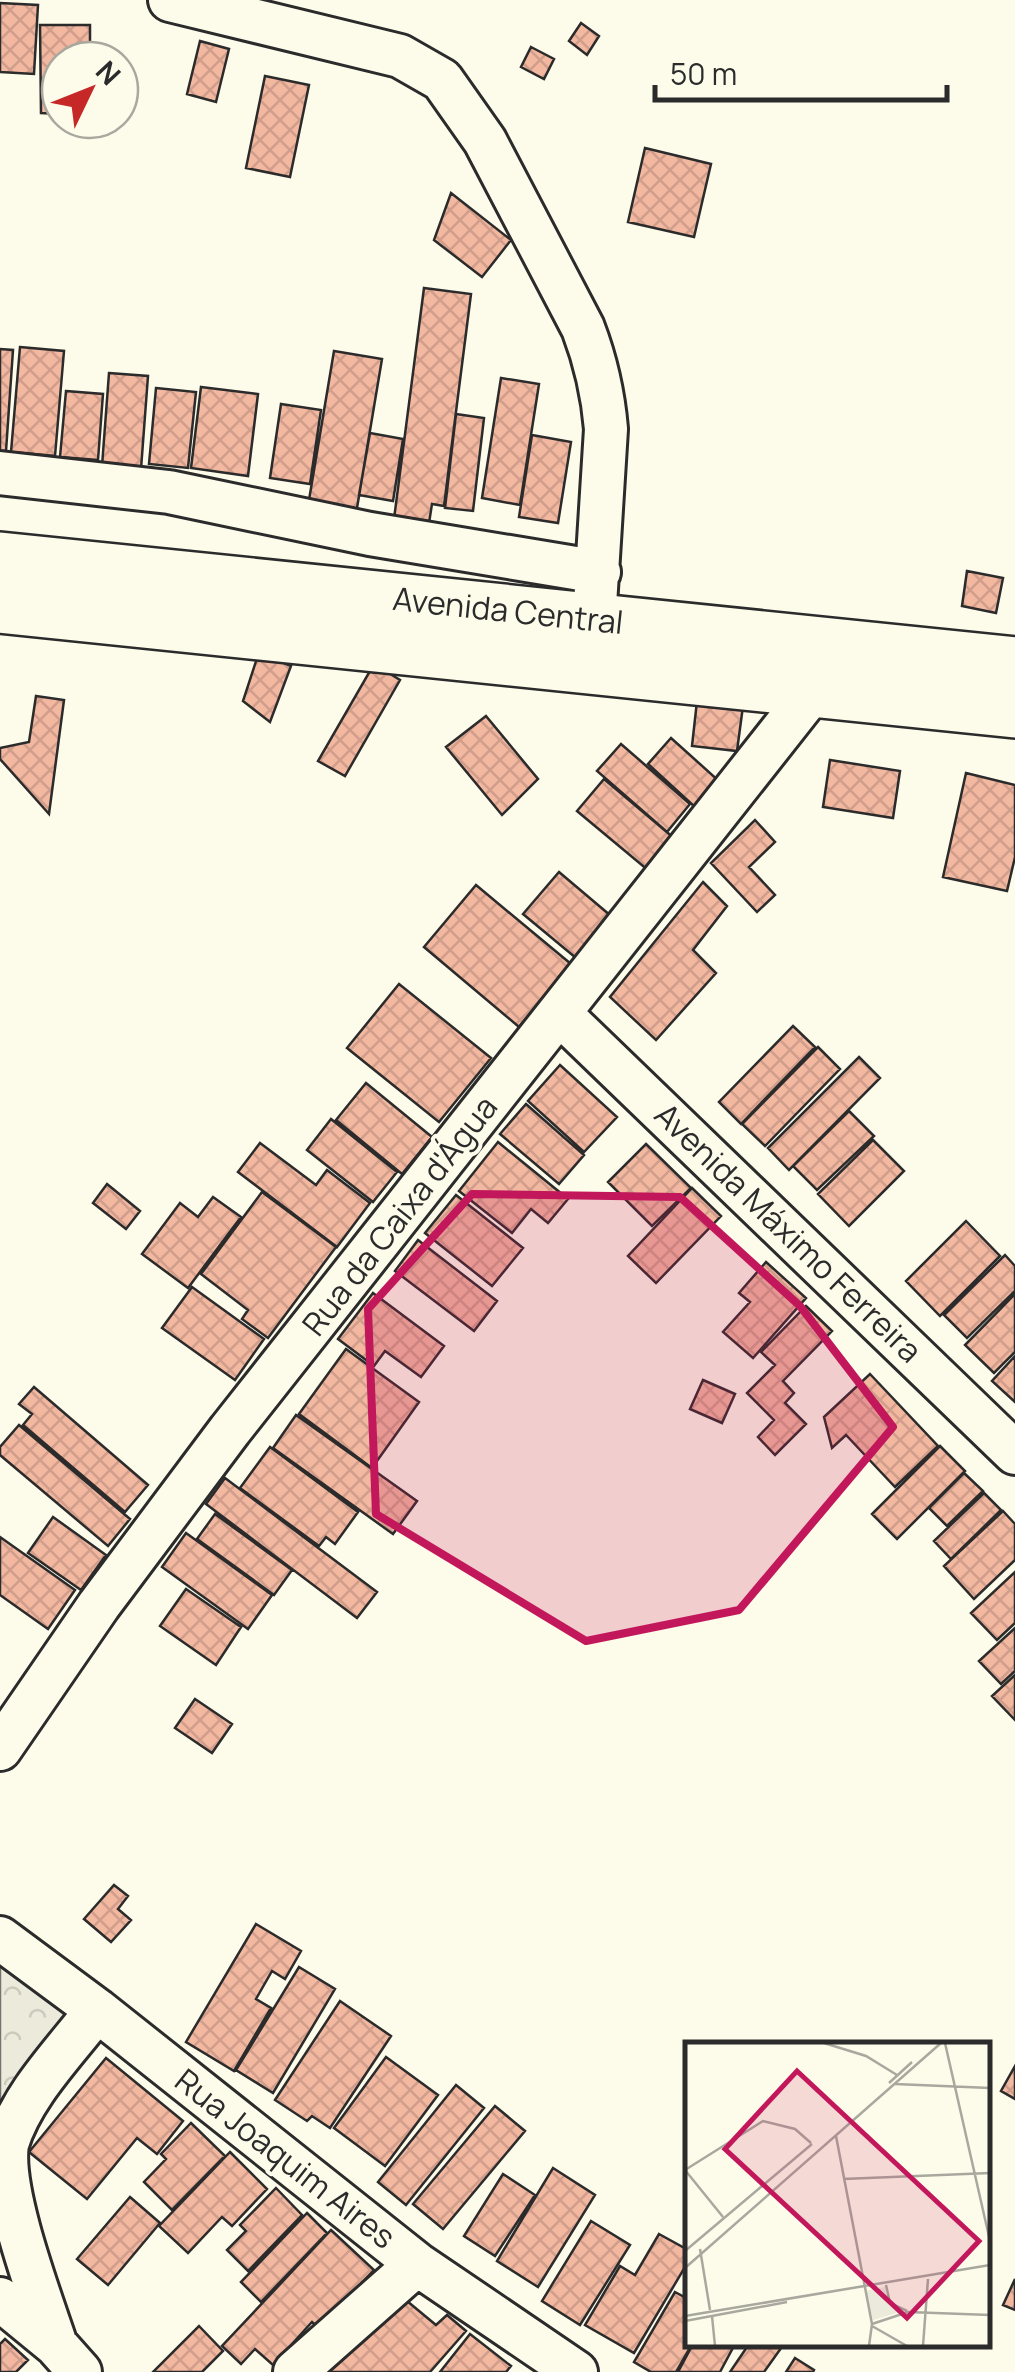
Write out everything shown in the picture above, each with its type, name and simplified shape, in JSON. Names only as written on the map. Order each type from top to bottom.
[{"type":"main road","name":"Avenida Central","points":[[0,560],[1015,665]]},
{"type":"main road","points":[[0,604],[595,619],[813,691],[1015,710]]},
{"type":"street","points":[[0,473],[169,492],[370,534],[595,619],[606,429],[595,360],[576,314],[460,102],[442,80],[400,56],[170,0]]},
{"type":"street","name":"Rua da Caixa d'Água","points":[[0,1749],[99,1605],[218,1446],[813,691]]},
{"type":"street","name":"Avenida Máximo Ferreira","points":[[560,1014],[1015,1453]]},
{"type":"street","name":"Rua Joaquim Aires","points":[[0,1938],[97,2010],[417,2264],[576,2372]]},
{"type":"street","points":[[68,2358],[9,2199],[4,2158],[26,2104],[97,2010]]},
{"type":"street","points":[[295,2372],[417,2264]]},
{"type":"street","points":[[0,2300],[68,2358]]},
{"type":"highlighted area","points":[[472,1194],[680,1197],[800,1306],[893,1427],[739,1610],[586,1641],[376,1514],[368,1309]]},
{"type":"green space","points":[[0,1956],[81,2014],[0,2121]]},
{"type":"building","points":[[0,3],[38,5],[34,74],[0,72]]},
{"type":"building","points":[[581,23],[599,36],[587,55],[569,41]]},
{"type":"building","points":[[40,25],[90,25],[90,40],[40,40]]},
{"type":"building","points":[[200,41],[229,49],[216,102],[187,94]]},
{"type":"building","points":[[531,47],[554,59],[544,79],[521,67]]},
{"type":"building","points":[[265,76],[309,85],[290,177],[246,168]]},
{"type":"building","points":[[645,148],[711,164],[694,237],[628,222]]},
{"type":"building","points":[[451,193],[511,240],[482,277],[434,240]]},
{"type":"building","points":[[424,288],[471,294],[444,506],[432,504],[429,523],[394,519]]},
{"type":"building","points":[[20,347],[64,351],[55,456],[11,452]]},
{"type":"building","points":[[0,349],[13,350],[6,451],[0,451]]},
{"type":"building","points":[[334,351],[382,359],[356,514],[308,506]]},
{"type":"building","points":[[109,373],[148,376],[141,469],[102,466]]},
{"type":"building","points":[[501,378],[539,384],[520,505],[482,498]]},
{"type":"building","points":[[201,387],[258,394],[248,476],[191,468]]},
{"type":"building","points":[[156,388],[196,392],[188,468],[149,464]]},
{"type":"building","points":[[66,391],[103,394],[98,460],[60,457]]},
{"type":"building","points":[[281,404],[321,410],[310,484],[270,478]]},
{"type":"building","points":[[456,414],[484,418],[473,511],[445,508]]},
{"type":"building","points":[[370,433],[403,439],[393,501],[359,495]]},
{"type":"building","points":[[532,435],[571,442],[558,523],[519,517]]},
{"type":"building","points":[[967,571],[1003,578],[996,613],[962,606]]},
{"type":"building","points":[[259,652],[291,666],[270,722],[243,701]]},
{"type":"building","points":[[374,664],[400,680],[345,776],[318,761]]},
{"type":"building","points":[[36,696],[64,700],[49,814],[0,759],[0,748],[29,742]]},
{"type":"building","points":[[697,701],[743,706],[737,751],[692,746]]},
{"type":"building","points":[[486,716],[538,779],[502,815],[446,747]]},
{"type":"building","points":[[671,738],[720,782],[696,808],[648,764]]},
{"type":"building","points":[[621,744],[690,804],[667,832],[597,771]]},
{"type":"building","points":[[830,760],[900,771],[893,818],[823,807]]},
{"type":"building","points":[[966,773],[1015,785],[1015,857],[1007,891],[943,877]]},
{"type":"building","points":[[604,779],[675,839],[649,871],[577,811]]},
{"type":"building","points":[[755,820],[775,842],[749,867],[775,895],[757,912],[711,863]]},
{"type":"building","points":[[559,872],[611,916],[576,958],[523,914]]},
{"type":"building","points":[[703,882],[727,906],[693,950],[716,973],[656,1040],[610,997]]},
{"type":"building","points":[[476,885],[571,964],[519,1027],[424,947]]},
{"type":"building","points":[[399,984],[491,1058],[439,1122],[347,1048]]},
{"type":"building","points":[[793,1026],[815,1047],[741,1124],[719,1102]]},
{"type":"building","points":[[818,1047],[840,1069],[765,1146],[742,1124]]},
{"type":"building","points":[[859,1057],[880,1078],[789,1170],[768,1148]]},
{"type":"building","points":[[560,1065],[617,1117],[584,1152],[528,1101]]},
{"type":"building","points":[[366,1083],[432,1137],[402,1174],[336,1120]]},
{"type":"building","points":[[526,1104],[584,1155],[559,1184],[500,1134]]},
{"type":"building","points":[[849,1111],[874,1136],[817,1190],[793,1166]]},
{"type":"building","points":[[331,1119],[397,1172],[373,1202],[307,1150]]},
{"type":"building","points":[[873,1140],[904,1171],[849,1226],[818,1194]]},
{"type":"building","points":[[498,1142],[568,1199],[548,1223],[531,1209],[512,1233],[459,1191]]},
{"type":"building","points":[[260,1143],[316,1185],[327,1170],[370,1203],[337,1247],[238,1172]]},
{"type":"building","points":[[646,1144],[691,1188],[652,1226],[608,1182]]},
{"type":"building","points":[[107,1184],[140,1211],[126,1229],[93,1203]]},
{"type":"building","points":[[692,1188],[721,1216],[656,1283],[628,1256]]},
{"type":"building","points":[[262,1192],[336,1247],[268,1338],[242,1319],[248,1310],[201,1274]]},
{"type":"building","points":[[456,1195],[523,1248],[492,1286],[425,1233]]},
{"type":"building","points":[[213,1197],[241,1217],[188,1288],[142,1254],[180,1203],[198,1217]]},
{"type":"building","points":[[966,1221],[1000,1256],[940,1316],[906,1281]]},
{"type":"building","points":[[418,1240],[497,1301],[474,1331],[395,1271]]},
{"type":"building","points":[[1005,1255],[1015,1266],[1015,1291],[967,1338],[944,1315]]},
{"type":"building","points":[[766,1262],[806,1298],[753,1358],[723,1332],[750,1302],[739,1293]]},
{"type":"building","points":[[192,1287],[264,1339],[235,1380],[162,1328]]},
{"type":"building","points":[[373,1293],[444,1346],[421,1377],[385,1351],[374,1366],[338,1339]]},
{"type":"building","points":[[1015,1294],[1015,1352],[994,1373],[965,1345]]},
{"type":"building","points":[[806,1306],[832,1331],[783,1381],[794,1393],[785,1403],[806,1424],[775,1455],[758,1437],[774,1420],[747,1393],[775,1365],[761,1352]]},
{"type":"building","points":[[346,1349],[419,1402],[372,1468],[299,1414]]},
{"type":"building","points":[[1015,1356],[1015,1402],[992,1381]]},
{"type":"building","points":[[870,1374],[938,1446],[895,1487],[846,1435],[832,1448],[824,1417]]},
{"type":"building","points":[[703,1380],[735,1394],[722,1423],[690,1409]]},
{"type":"building","points":[[34,1387],[148,1485],[125,1512],[23,1425],[32,1414],[19,1404]]},
{"type":"building","points":[[296,1415],[417,1501],[393,1534],[273,1448]]},
{"type":"building","points":[[19,1425],[130,1519],[108,1546],[0,1455],[0,1447]]},
{"type":"building","points":[[940,1446],[965,1471],[897,1539],[872,1514]]},
{"type":"building","points":[[270,1447],[358,1512],[335,1544],[326,1537],[319,1546],[240,1488]]},
{"type":"building","points":[[964,1473],[983,1491],[947,1526],[929,1508]]},
{"type":"building","points":[[225,1478],[377,1592],[357,1618],[206,1504]]},
{"type":"building","points":[[984,1493],[1001,1510],[951,1559],[934,1541]]},
{"type":"building","points":[[1003,1511],[1015,1524],[1015,1560],[974,1599],[944,1566]]},
{"type":"building","points":[[215,1514],[292,1570],[274,1595],[197,1539]]},
{"type":"building","points":[[53,1517],[106,1555],[81,1590],[28,1553]]},
{"type":"building","points":[[186,1533],[272,1595],[248,1629],[162,1567]]},
{"type":"building","points":[[0,1537],[75,1590],[48,1629],[0,1595]]},
{"type":"building","points":[[1015,1572],[1015,1623],[997,1640],[971,1613]]},
{"type":"building","points":[[186,1589],[241,1627],[216,1665],[160,1626]]},
{"type":"building","points":[[1015,1628],[1015,1671],[1001,1684],[979,1661]]},
{"type":"building","points":[[1015,1675],[1015,1720],[992,1696]]},
{"type":"building","points":[[195,1699],[232,1724],[212,1753],[175,1728]]},
{"type":"building","points":[[114,1885],[128,1896],[118,1909],[131,1920],[111,1942],[84,1919]]},
{"type":"building","points":[[256,1924],[301,1951],[285,1979],[272,1971],[256,1999],[271,2008],[234,2071],[186,2042]]},
{"type":"building","points":[[299,1967],[335,1989],[273,2093],[236,2070]]},
{"type":"building","points":[[340,2001],[391,2036],[330,2128],[312,2116],[307,2121],[275,2100]]},
{"type":"building","points":[[386,2057],[438,2095],[385,2166],[334,2128]]},
{"type":"building","points":[[106,2058],[183,2121],[157,2154],[137,2138],[87,2199],[29,2152]]},
{"type":"building","points":[[1015,2066],[1015,2099],[1001,2091]]},
{"type":"building","points":[[456,2085],[484,2108],[406,2205],[378,2182]]},
{"type":"building","points":[[495,2106],[525,2131],[443,2229],[413,2204]]},
{"type":"building","points":[[191,2123],[225,2156],[172,2210],[144,2182],[166,2159],[161,2154]]},
{"type":"building","points":[[230,2152],[267,2189],[232,2226],[222,2217],[188,2253],[159,2226]]},
{"type":"building","points":[[553,2168],[595,2195],[538,2287],[497,2261]]},
{"type":"building","points":[[503,2174],[535,2195],[495,2256],[464,2236]]},
{"type":"building","points":[[276,2188],[302,2215],[248,2271],[227,2250],[246,2231],[240,2225]]},
{"type":"building","points":[[130,2197],[160,2223],[108,2285],[77,2259]]},
{"type":"building","points":[[307,2213],[327,2233],[261,2302],[241,2282]]},
{"type":"building","points":[[591,2221],[630,2245],[580,2325],[542,2301]]},
{"type":"building","points":[[331,2230],[374,2270],[319,2328],[312,2322],[273,2365],[255,2349],[241,2364],[222,2346]]},
{"type":"building","points":[[659,2234],[685,2248],[685,2267],[634,2353],[585,2325],[620,2266],[635,2275]]},
{"type":"building","points":[[1015,2279],[1015,2310],[1003,2305]]},
{"type":"building","points":[[675,2292],[685,2297],[685,2347],[690,2347],[676,2372],[651,2372],[634,2362]]},
{"type":"building","points":[[407,2301],[436,2325],[447,2315],[466,2331],[430,2372],[328,2372]]},
{"type":"building","points":[[199,2326],[223,2351],[202,2372],[153,2372]]},
{"type":"building","points":[[470,2334],[511,2366],[506,2372],[440,2372]]},
{"type":"building","points":[[5,2339],[28,2360],[16,2372],[0,2372],[0,2344]]},
{"type":"building","points":[[691,2347],[733,2347],[720,2372],[678,2372]]},
{"type":"building","points":[[747,2347],[782,2347],[764,2372],[730,2372]]},
{"type":"building","points":[[795,2358],[814,2370],[813,2372],[786,2372]]}]
